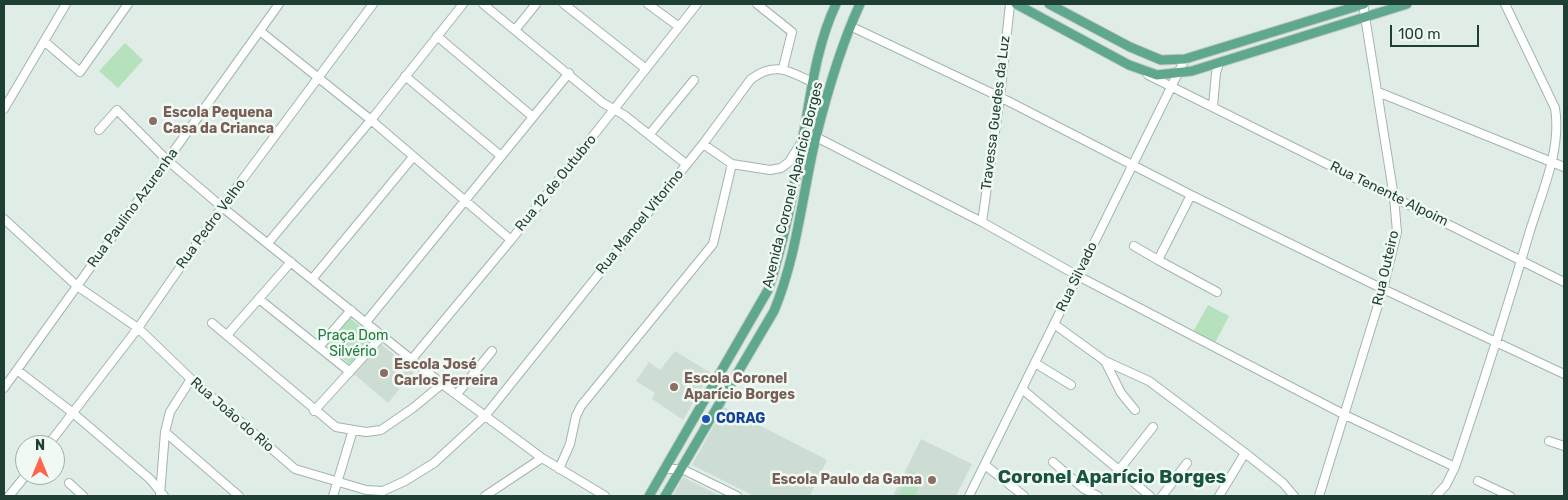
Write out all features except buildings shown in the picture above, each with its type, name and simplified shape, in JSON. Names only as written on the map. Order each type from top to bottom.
[{"type":"main road","name":"Avenida Coronel Aparício Borges","points":[[649,496],[768,290],[779,257],[812,82],[829,18],[836,4]]},
{"type":"main road","points":[[805,126],[835,20],[842,4]]},
{"type":"main road","points":[[817,132],[845,24],[854,4]]},
{"type":"main road","name":"Avenida Coronel Aparício Borges","points":[[665,496],[774,311],[783,290],[790,266],[817,132],[850,26],[860,4]]},
{"type":"main road","points":[[1016,4],[1129,65],[1157,75],[1177,74],[1220,63],[1407,4]]},
{"type":"main road","points":[[1049,4],[1130,47],[1161,60],[1185,58],[1364,4]]},
{"type":"street","points":[[4,109],[66,4]]},
{"type":"street","points":[[44,41],[80,72],[128,4]]},
{"type":"street","name":"Rua Paulino Azurenha","points":[[4,388],[279,4]]},
{"type":"street","name":"Rua Pedro Velho","points":[[56,435],[138,328],[222,207],[373,4]]},
{"type":"street","points":[[268,243],[371,120],[463,4]]},
{"type":"street","points":[[483,4],[603,103],[686,164]]},
{"type":"street","points":[[515,30],[536,4]]},
{"type":"street","points":[[564,4],[646,68]]},
{"type":"street","points":[[648,4],[678,26]]},
{"type":"street","name":"Rua 12 de Outubro","points":[[412,359],[511,240],[697,4]]},
{"type":"street","points":[[757,4],[792,32],[783,68],[812,82]]},
{"type":"street","name":"Travessa Guedes da Luz","points":[[982,222],[1000,97],[1010,4]]},
{"type":"street","name":"Rua Outeiro","points":[[1319,496],[1383,289],[1397,232],[1394,197],[1364,4]]},
{"type":"street","points":[[1436,496],[1446,485],[1455,467],[1498,343],[1551,163],[1558,127],[1555,108],[1505,4]]},
{"type":"street","points":[[850,26],[1000,97],[1132,166],[1383,289],[1564,374]]},
{"type":"street","points":[[260,31],[371,120],[511,240]]},
{"type":"street","points":[[437,36],[533,118]]},
{"type":"street","name":"Rua Silvado","points":[[969,496],[1185,58]]},
{"type":"street","points":[[1213,106],[1216,73],[1220,63]]},
{"type":"street","name":"Rua Tenente Alpoim","points":[[1129,65],[1564,282]]},
{"type":"street","name":"Rua Manoel Vitorino","points":[[485,416],[703,144],[751,79],[760,72],[783,68]]},
{"type":"street","points":[[366,322],[568,73]]},
{"type":"street","points":[[405,76],[501,156]]},
{"type":"street","points":[[649,135],[694,80]]},
{"type":"street","points":[[1378,92],[1564,167]]},
{"type":"street","points":[[99,130],[117,110],[167,160],[222,207],[290,262],[313,278],[442,384],[542,458],[605,496]]},
{"type":"street","points":[[817,132],[1078,276],[1345,415],[1455,467]]},
{"type":"street","points":[[703,144],[732,164],[770,170],[781,168],[789,162],[802,142]]},
{"type":"street","points":[[313,278],[413,156]]},
{"type":"street","points":[[560,469],[570,444],[576,416],[581,406],[713,244],[732,164]]},
{"type":"street","points":[[1158,260],[1191,195]]},
{"type":"street","name":"Rua João do Rio","points":[[4,219],[76,286],[138,328],[191,380],[294,469],[366,490],[383,491],[405,481],[434,463],[485,416]]},
{"type":"street","points":[[1134,246],[1217,292]]},
{"type":"street","points":[[226,335],[290,262]]},
{"type":"street","points":[[259,299],[350,372]]},
{"type":"street","points":[[319,347],[351,310]]},
{"type":"street","points":[[212,323],[336,427],[366,432],[381,430],[413,408],[442,384]]},
{"type":"street","points":[[1054,324],[1105,361],[1148,381],[1245,453],[1283,484],[1294,496]]},
{"type":"street","points":[[314,410],[383,335]]},
{"type":"street","points":[[457,394],[492,351]]},
{"type":"street","points":[[1105,361],[1120,393],[1135,410]]},
{"type":"street","points":[[1035,363],[1071,385]]},
{"type":"street","points":[[17,370],[73,413],[150,479],[161,495]]},
{"type":"street","points":[[161,495],[165,432],[170,412],[191,380]]},
{"type":"street","points":[[1022,389],[1150,496]]},
{"type":"street","points":[[1119,470],[1153,428]]},
{"type":"street","points":[[333,496],[353,430]]},
{"type":"street","points":[[165,432],[240,496]]},
{"type":"street","points":[[1549,441],[1564,446]]},
{"type":"street","points":[[1219,496],[1245,453]]},
{"type":"street","points":[[485,496],[542,458]]},
{"type":"street","points":[[1053,462],[1084,489],[1098,496]]},
{"type":"street","points":[[1162,496],[1187,463]]},
{"type":"street","points":[[985,464],[1024,496]]},
{"type":"street","points":[[664,469],[682,468],[737,496]]},
{"type":"street","points":[[1478,481],[1510,496]]},
{"type":"street","points":[[69,483],[82,496]]},
{"type":"street","points":[[10,496],[18,485]]},
{"type":"shaded area","name":"Escola José Carlos Ferreira","points":[[380,343],[414,372],[388,403],[354,374]]},
{"type":"shaded area","name":"Escola Coronel Aparício Borges","points":[[675,351],[711,373],[683,420],[652,399],[655,393],[636,381],[649,362],[660,370]]},
{"type":"shaded area","name":"CORAG","points":[[724,407],[827,460],[810,496],[754,496],[692,465]]},
{"type":"shaded area","name":"Escola Paulo da Gama","points":[[921,439],[972,464],[956,496],[893,496]]},
{"type":"shaded area","points":[[683,477],[720,496],[673,496]]},
{"type":"green space","points":[[125,43],[143,60],[118,88],[99,71]]},
{"type":"green space","points":[[1208,305],[1229,316],[1215,343],[1193,332]]},
{"type":"green space","name":"Praça Dom Silvério","points":[[350,318],[380,343],[357,370],[327,346]]},
{"type":"green space","points":[[910,471],[924,478],[915,496],[898,496]]},
{"type":"place","name":"Escola Pequena Casa da Crianca","points":[[153,121]]},
{"type":"place","name":"Escola José Carlos Ferreira","points":[[384,373]]},
{"type":"place","name":"Escola Coronel Aparício Borges","points":[[674,387]]},
{"type":"place","name":"CORAG","points":[[706,419]]},
{"type":"place","name":"Escola Paulo da Gama","points":[[932,480]]},
{"type":"district","name":"Coronel Aparício Borges","points":[[1112,478]]}]
